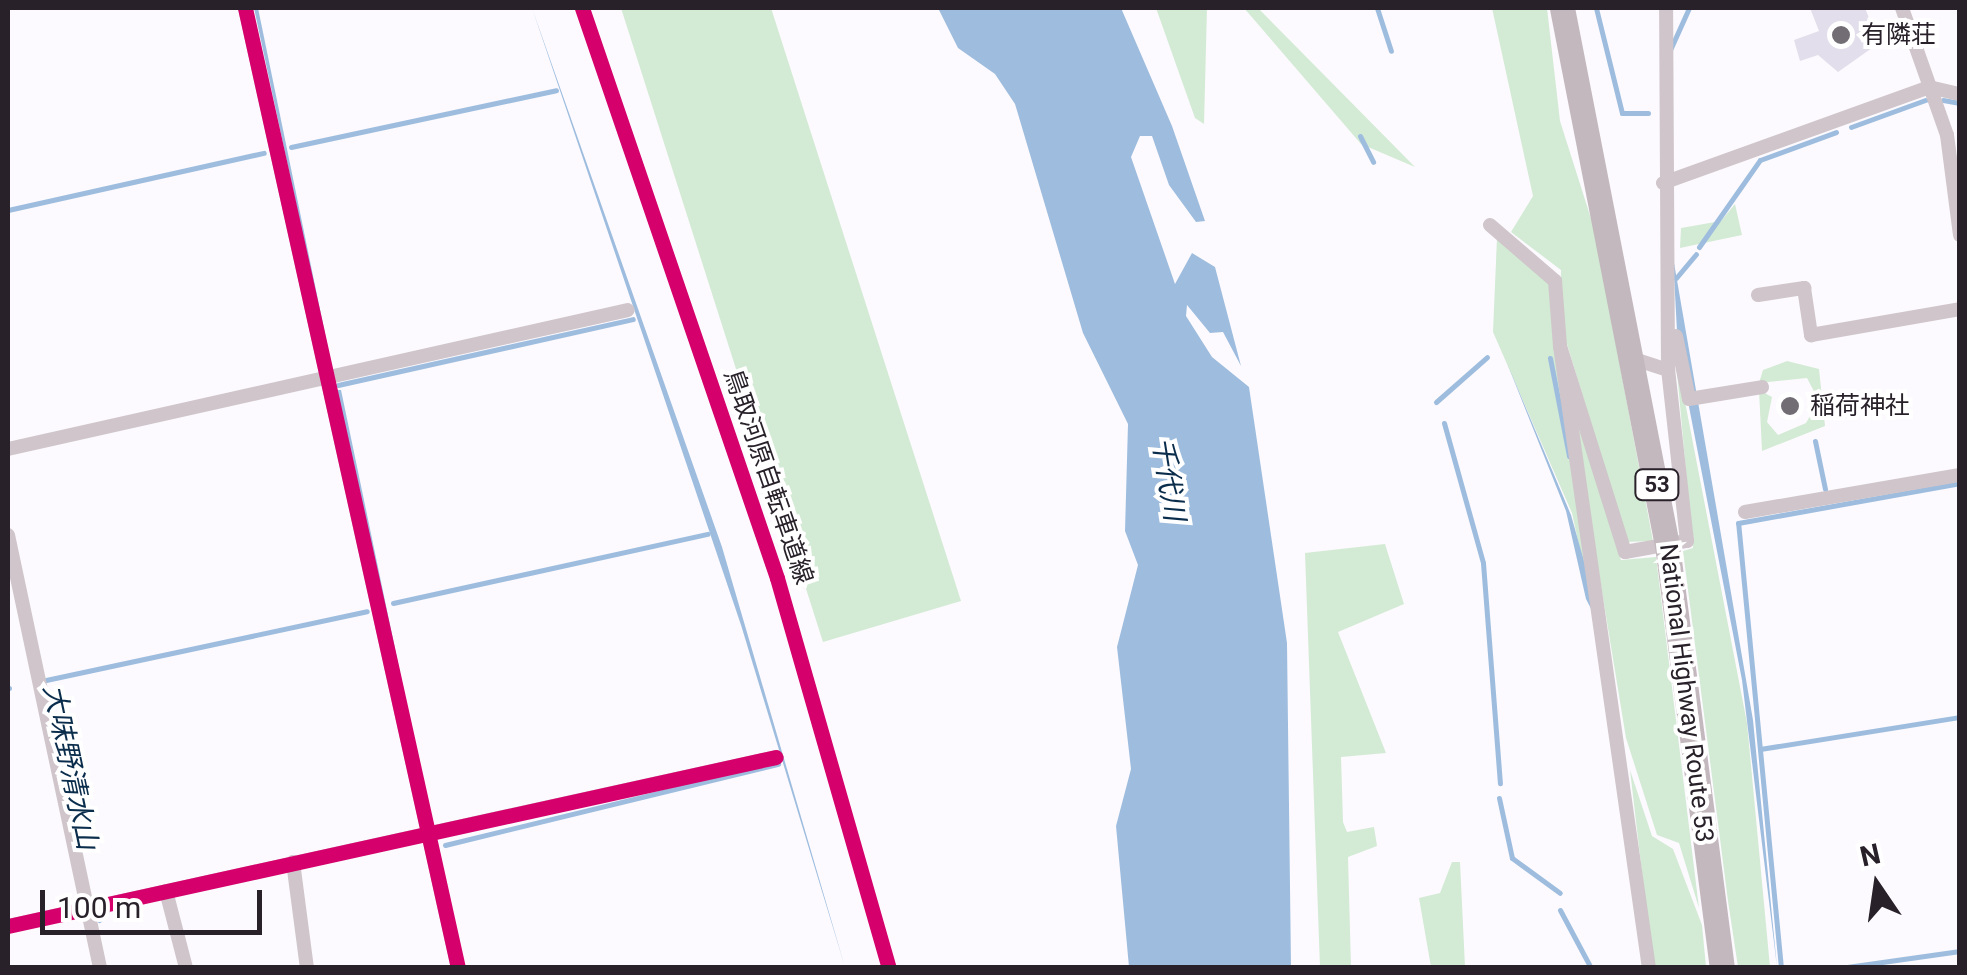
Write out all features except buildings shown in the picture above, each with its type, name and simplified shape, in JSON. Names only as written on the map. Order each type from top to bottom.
[{"type":"highway","name":"National Highway Route 53","points":[[1562,8],[1634,359],[1667,544],[1722,968]]},
{"type":"street","points":[[246,8],[458,968]]},
{"type":"street","points":[[1560,346],[1625,552],[1686,541],[1668,370],[1663,183],[1666,8]]},
{"type":"street","points":[[1902,8],[1947,135],[1960,235]]},
{"type":"street","points":[[1663,183],[1930,87],[1960,94]]},
{"type":"street","points":[[1490,225],[1555,281],[1560,346],[1649,968]]},
{"type":"street","points":[[1758,295],[1804,288],[1811,334],[1960,309]]},
{"type":"street","points":[[1668,291],[1687,397],[1762,386]]},
{"type":"street","points":[[8,449],[628,310]]},
{"type":"street","points":[[1634,359],[1668,370]]},
{"type":"street","points":[[1746,512],[1960,475]]},
{"type":"street","points":[[8,534],[100,968]]},
{"type":"street","points":[[8,926],[776,758]]},
{"type":"street","points":[[294,862],[308,968]]},
{"type":"street","points":[[166,891],[186,968]]},
{"type":"green space","points":[[621,8],[771,8],[961,601],[823,642]]},
{"type":"green space","points":[[1156,8],[1207,8],[1204,124],[1195,118]]},
{"type":"green space","points":[[1244,8],[1258,8],[1415,167],[1361,144]]},
{"type":"green space","points":[[1492,8],[1547,8],[1560,121],[1594,228],[1653,541],[1627,542],[1560,321],[1561,270],[1511,232],[1533,196]]},
{"type":"green space","points":[[1735,204],[1742,235],[1680,248],[1681,228],[1721,221]]},
{"type":"green space","points":[[1497,238],[1550,281],[1589,592],[1572,513],[1493,332]]},
{"type":"green space","points":[[1675,350],[1747,723],[1770,967],[1738,967],[1683,551],[1693,548]]},
{"type":"green space","points":[[1787,361],[1819,369],[1825,426],[1762,451],[1759,390],[1772,397],[1767,422],[1778,435],[1806,423],[1819,401],[1807,378],[1759,383],[1763,370]]},
{"type":"green space","points":[[1565,366],[1621,560],[1656,557],[1699,908],[1679,843],[1657,835],[1626,738]]},
{"type":"green space","points":[[1385,544],[1404,604],[1338,632],[1386,753],[1341,757],[1343,822],[1347,832],[1374,827],[1377,846],[1348,857],[1351,967],[1320,967],[1305,553]]},
{"type":"green space","points":[[1630,770],[1652,836],[1673,849],[1702,925],[1706,967],[1653,967]]},
{"type":"green space","points":[[1452,862],[1460,862],[1465,967],[1431,967],[1419,898],[1440,893]]},
{"type":"water","points":[[254,8],[258,8],[331,363],[293,190]]},
{"type":"water","points":[[532,8],[722,547],[845,967],[741,625]]},
{"type":"water","name":"千代川","points":[[938,8],[1121,8],[1172,126],[1205,221],[1196,222],[1169,185],[1152,136],[1140,136],[1131,157],[1175,284],[1192,253],[1215,267],[1241,366],[1223,332],[1210,333],[1187,305],[1186,316],[1212,357],[1249,387],[1287,643],[1291,967],[1129,967],[1116,826],[1131,769],[1117,647],[1138,565],[1125,531],[1128,424],[1083,333],[1015,104],[995,74],[958,48]]},
{"type":"water","points":[[1673,257],[1753,720],[1777,967],[1742,680],[1678,350]]},
{"type":"water","points":[[1507,363],[1571,515],[1605,636],[1586,599],[1566,511]]},
{"type":"water","points":[[337,390],[341,390],[431,821],[393,642]]},
{"type":"waterway","points":[[1377,8],[1391,51]]},
{"type":"waterway","points":[[1596,8],[1622,113],[1648,113]]},
{"type":"waterway","points":[[1670,50],[1689,8]]},
{"type":"waterway","points":[[291,147],[556,90]]},
{"type":"waterway","points":[[1851,127],[1925,100]]},
{"type":"waterway","points":[[1943,100],[1960,103]]},
{"type":"waterway","points":[[1699,247],[1760,160],[1836,132]]},
{"type":"waterway","points":[[1360,136],[1373,162]]},
{"type":"waterway","points":[[8,210],[264,153]]},
{"type":"waterway","points":[[1676,278],[1696,254]]},
{"type":"waterway","points":[[338,385],[633,319]]},
{"type":"waterway","points":[[1436,402],[1487,357]]},
{"type":"waterway","points":[[1550,358],[1569,456]]},
{"type":"waterway","points":[[1444,423],[1483,563],[1500,783]]},
{"type":"waterway","points":[[1815,441],[1825,489]]},
{"type":"waterway","points":[[1781,968],[1738,523],[1960,483]]},
{"type":"waterway","points":[[393,603],[708,534]]},
{"type":"waterway","name":"大味野清水山","points":[[46,680],[367,611]]},
{"type":"waterway","points":[[1760,749],[1960,717]]},
{"type":"waterway","points":[[445,845],[778,764]]},
{"type":"waterway","points":[[1499,798],[1512,858],[1560,893]]},
{"type":"waterway","points":[[1560,910],[1591,968]]},
{"type":"waterway","points":[[99,920],[107,911]]},
{"type":"waterway","points":[[1840,968],[1960,951]]},
{"type":"cycle path","points":[[245,8],[458,968]]},
{"type":"cycle path","name":"鳥取河原自転車道線","points":[[582,8],[777,578],[889,968]]},
{"type":"cycle path","points":[[8,926],[776,757]]},
{"type":"place","name":"有隣荘","points":[[1841,35]]},
{"type":"place","name":"稲荷神社","points":[[1790,406]]}]
